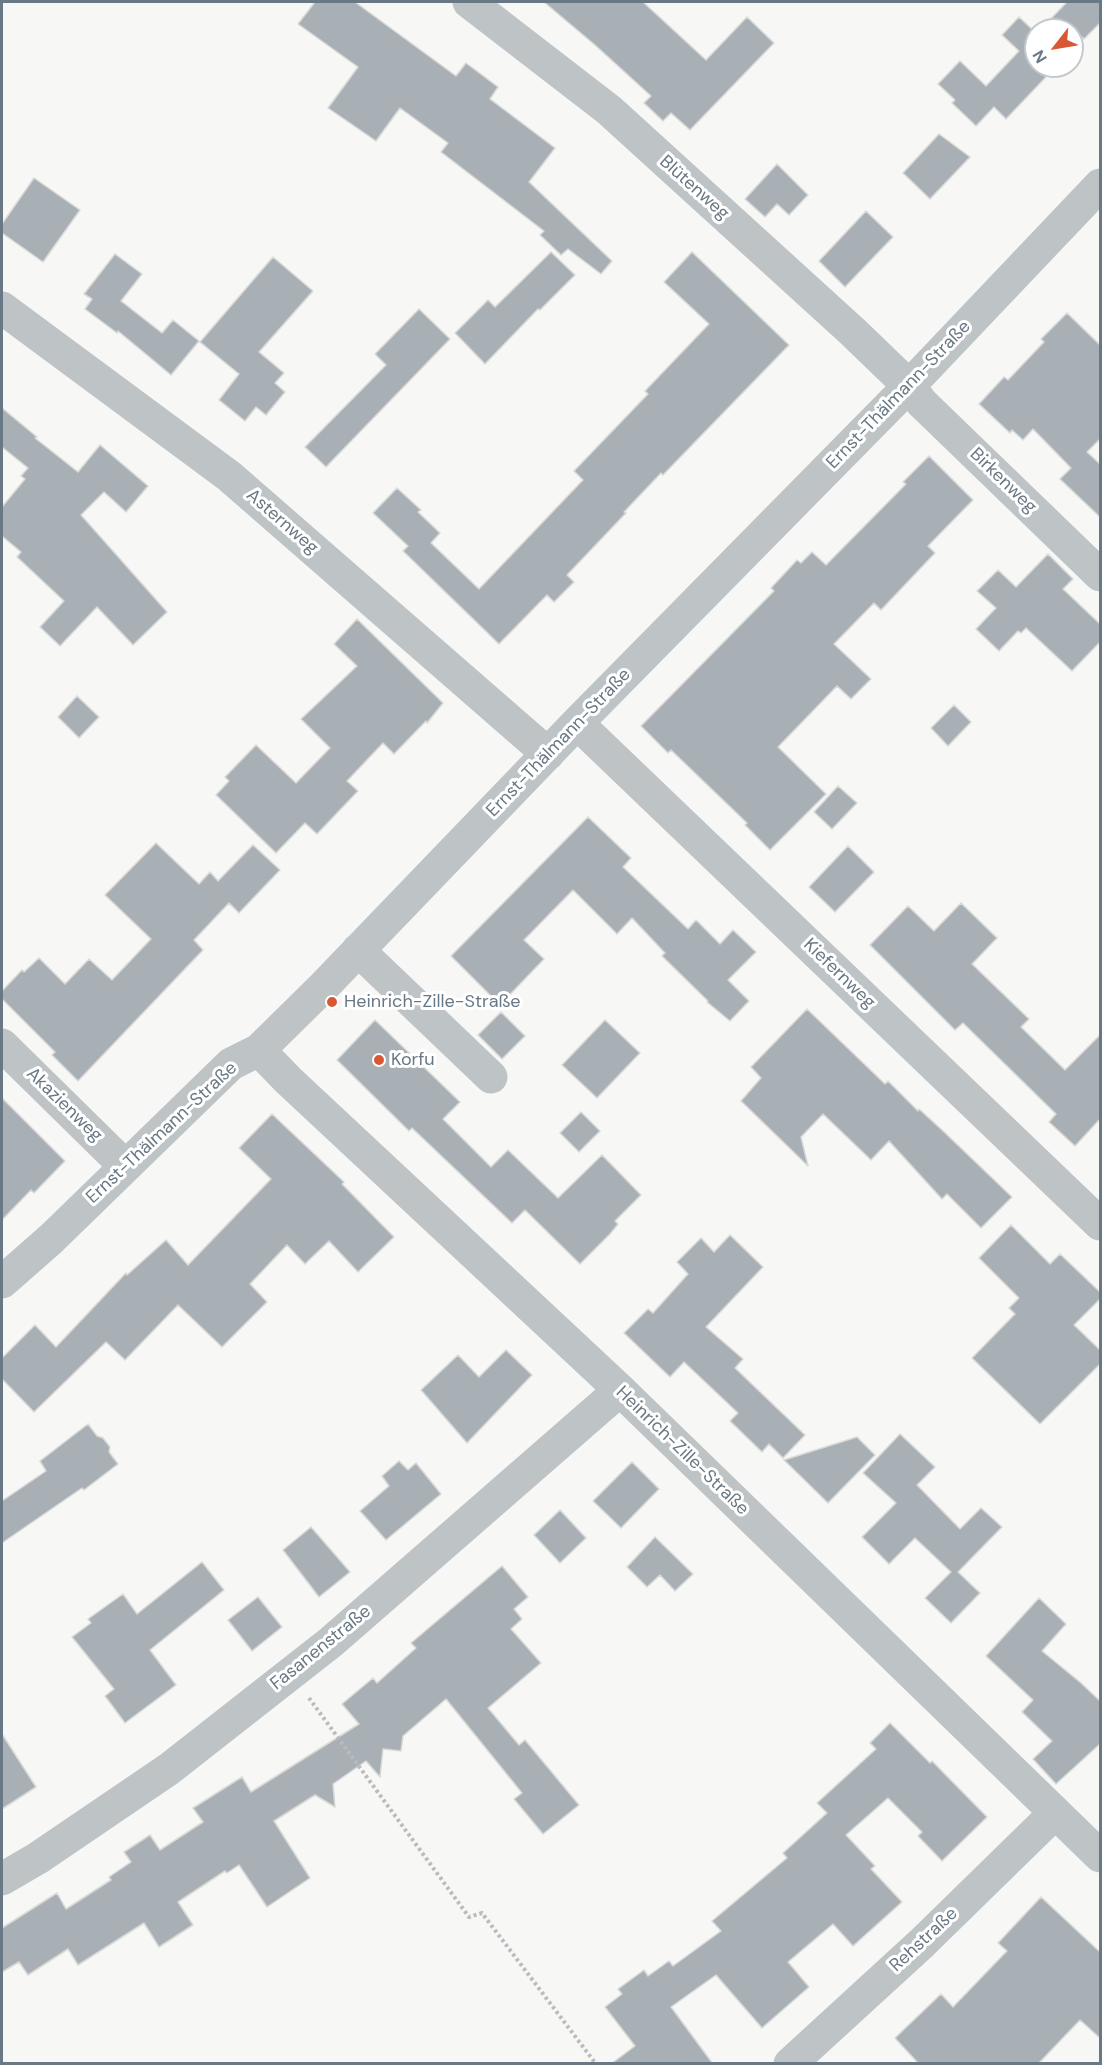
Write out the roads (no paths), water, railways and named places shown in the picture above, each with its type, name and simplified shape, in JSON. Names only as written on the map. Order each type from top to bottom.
[{"type":"street","name":"Blütenweg","points":[[469,2],[609,110],[853,332],[909,386]]},
{"type":"street","name":"Ernst-Thälmann-Straße","points":[[2,1282],[51,1239],[231,1064],[259,1050],[909,386],[1101,185]]},
{"type":"street","name":"Asternweg","points":[[2,308],[229,476],[548,754]]},
{"type":"street","name":"Birkenweg","points":[[909,386],[922,403],[1101,575]]},
{"type":"street","name":"Kiefernweg","points":[[577,723],[1101,1224]]},
{"type":"street","points":[[358,950],[492,1077]]},
{"type":"street","name":"Akazienweg","points":[[2,1045],[125,1166]]},
{"type":"street","name":"Heinrich-Zille-Straße","points":[[259,1050],[288,1080],[620,1390],[1101,1856]]},
{"type":"street","name":"Fasanenstraße","points":[[2,1878],[38,1858],[169,1769],[331,1642],[620,1390]]},
{"type":"street","name":"Rehstraße","points":[[790,2064],[922,1943],[1055,1813]]},
{"type":"place","name":"Heinrich-Zille-Straße","points":[[332,1002]]},
{"type":"place","name":"Korfu","points":[[379,1060]]}]
